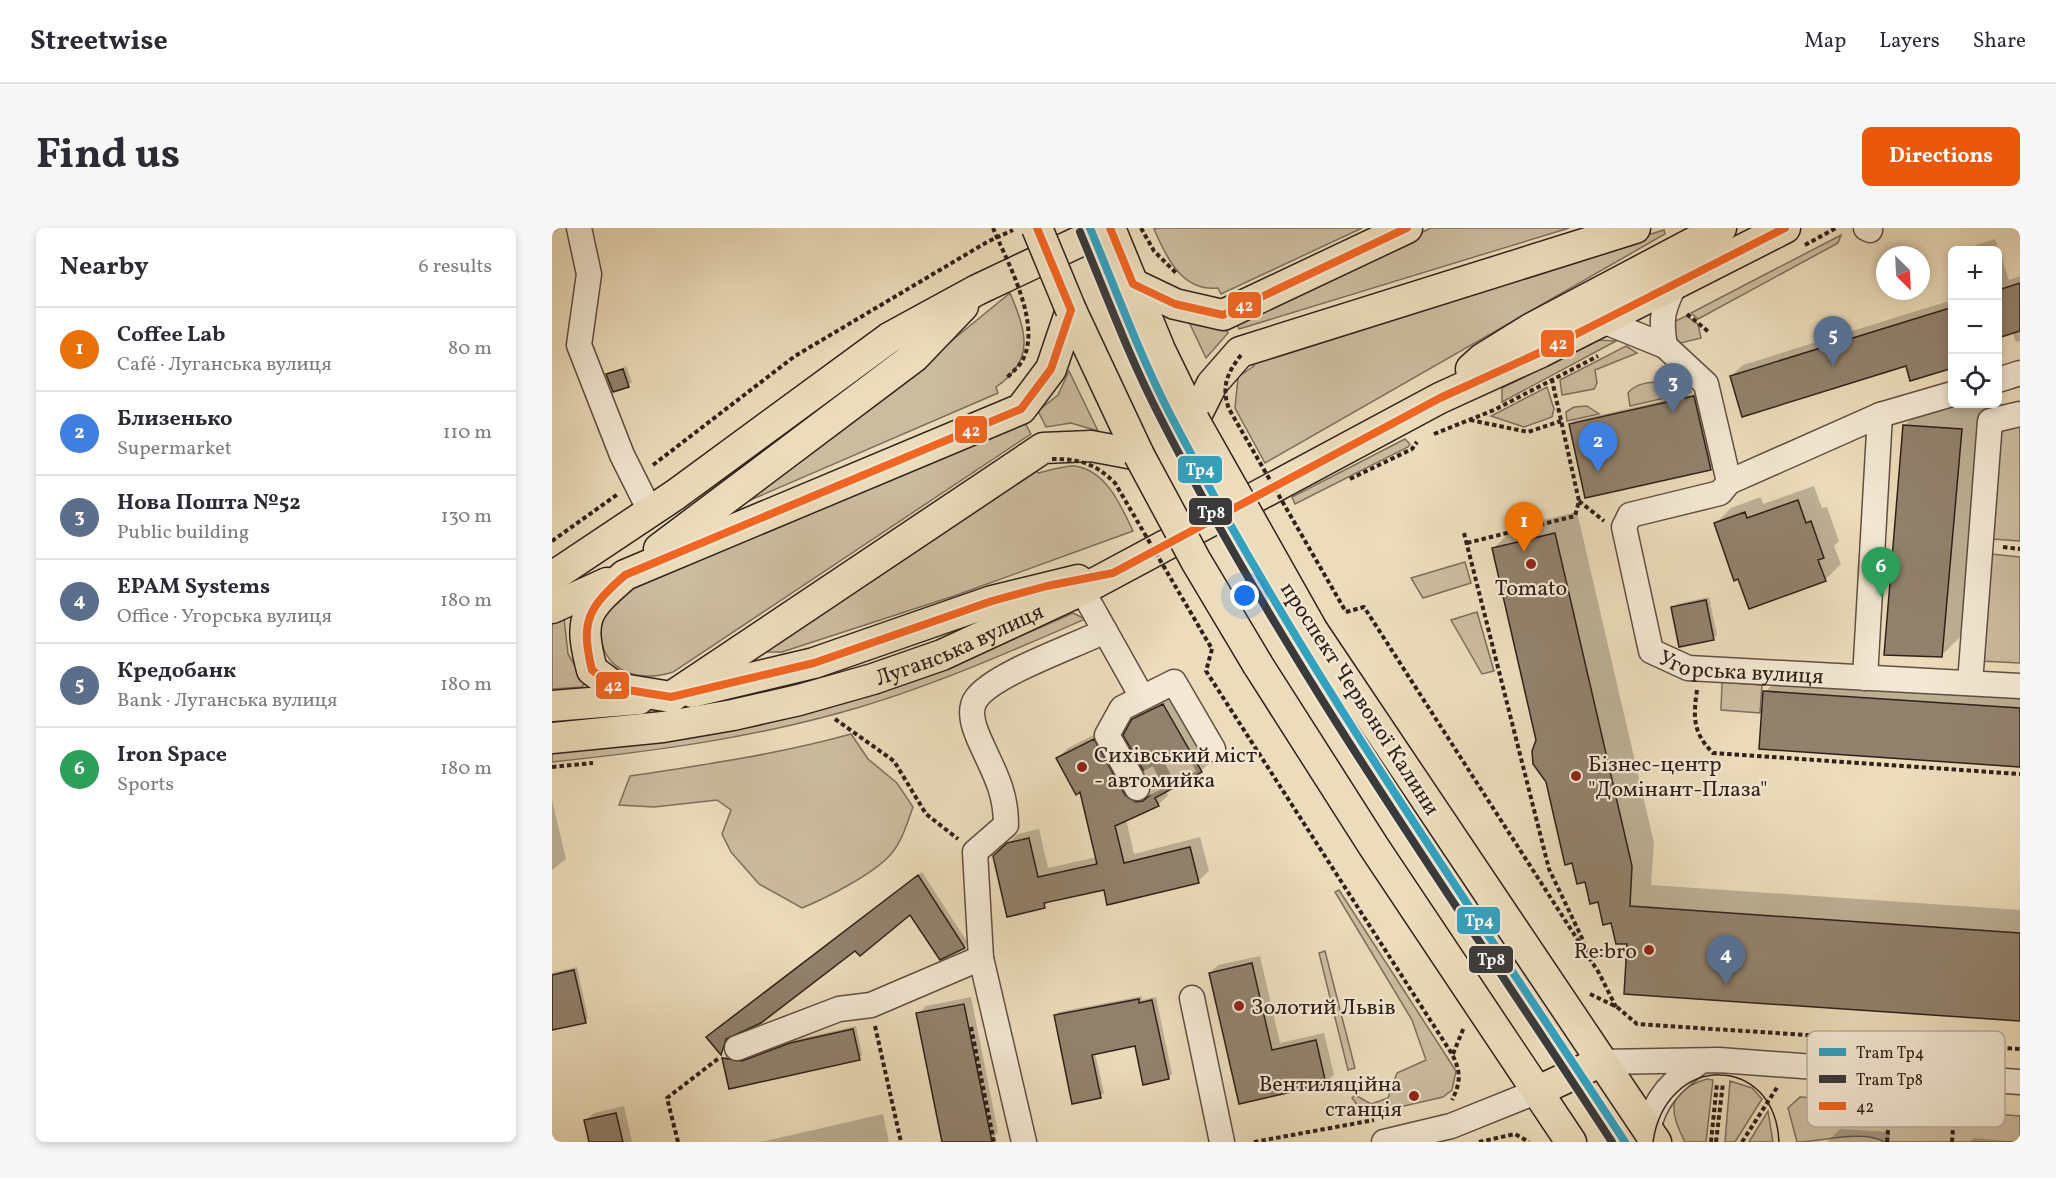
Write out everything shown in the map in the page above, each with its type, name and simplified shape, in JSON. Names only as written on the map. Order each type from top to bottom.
[{"type":"main road","points":[[1037,228],[1071,310],[1139,455],[1196,561],[1258,665],[1374,847],[1571,1142]]},
{"type":"main road","points":[[552,577],[650,512],[888,338],[976,290],[1109,228]]},
{"type":"main road","name":"проспект Червоної Калини","points":[[1109,228],[1160,350],[1194,420],[1313,631],[1600,1062],[1652,1136]]},
{"type":"main road","points":[[1133,284],[1175,304],[1223,315],[1407,228]]},
{"type":"main road","points":[[1194,420],[1212,384],[1240,353],[1635,228]]},
{"type":"main road","points":[[1440,398],[1482,359],[1532,328],[1721,228]]},
{"type":"main road","name":"Луганська вулиця","points":[[552,738],[663,727],[799,700],[873,679],[942,655],[1082,590],[1440,398],[1603,321],[1680,298],[1785,228]]},
{"type":"main road","points":[[976,290],[950,322],[914,357],[626,575],[590,608],[584,627],[592,670],[616,688],[671,697],[1048,453],[1091,446],[1139,455]]},
{"type":"main road","points":[[552,608],[1021,409],[1051,369],[1071,310]]},
{"type":"main road","points":[[552,706],[671,697],[814,663],[1003,598],[1047,586],[1113,573]]},
{"type":"main road","points":[[1538,1091],[1600,1062]]},
{"type":"street","points":[[579,228],[589,274],[579,345],[617,444],[650,512]]},
{"type":"street","points":[[1665,346],[1660,323],[1664,306],[1680,298]]},
{"type":"street","points":[[1603,321],[1665,346],[1706,384],[1729,482]]},
{"type":"street","points":[[2002,379],[2020,373]]},
{"type":"street","name":"Угорська вулиця","points":[[1948,396],[1880,416],[1729,482],[1720,493],[1630,516],[1624,527],[1651,651],[1688,668],[2020,686]]},
{"type":"street","points":[[1970,683],[1990,421],[2020,414]]},
{"type":"street","points":[[1865,678],[1880,416]]},
{"type":"street","points":[[1082,590],[1142,697]]},
{"type":"street","points":[[1024,1142],[981,958],[975,852],[1006,825],[1006,804],[1001,782],[977,733],[972,716],[975,700],[992,684],[1106,631]]},
{"type":"street","points":[[1137,788],[1107,735],[1122,708],[1142,697],[1174,681],[1213,748]]},
{"type":"street","points":[[737,1048],[840,1009],[871,1005],[981,958]]},
{"type":"street","points":[[1192,998],[1222,1142]]},
{"type":"street","points":[[1600,1062],[1719,1060],[1807,1066]]},
{"type":"street","points":[[1652,1136],[1658,1100],[1672,1083],[1701,1061]]},
{"type":"street","points":[[2005,1081],[2020,1082]]},
{"type":"street","points":[[1384,1142],[1451,1126],[1538,1091]]},
{"type":"path","points":[[993,228],[1027,314],[1029,337],[1023,360],[1007,378]]},
{"type":"path","points":[[649,468],[795,357],[987,242],[1016,228]]},
{"type":"path","points":[[1141,228],[1166,264],[1186,279]]},
{"type":"path","points":[[1680,298],[1710,333]]},
{"type":"path","points":[[1240,353],[1230,368],[1225,384],[1230,409],[1346,612],[1364,607],[1599,973]]},
{"type":"path","points":[[1467,543],[1575,516],[1579,501],[1552,380]]},
{"type":"path","points":[[1469,420],[1528,432],[1561,421]]},
{"type":"path","points":[[1048,453],[1099,467],[1115,483],[1212,649],[1206,671],[1452,1054],[1460,1070],[1458,1087],[1450,1105]]},
{"type":"path","points":[[552,541],[619,494]]},
{"type":"path","points":[[1464,533],[1549,869],[1617,1007],[1637,1024],[1807,1035]]},
{"type":"path","points":[[835,719],[894,761],[926,814],[975,852]]},
{"type":"path","points":[[1695,721],[1700,739],[1713,753],[2020,774]]},
{"type":"path","points":[[871,1005],[901,1142]]},
{"type":"path","points":[[970,1023],[994,1142]]},
{"type":"path","points":[[2005,1047],[2020,1048]]},
{"type":"path","points":[[678,1142],[667,1098],[721,1057],[737,1048]]},
{"type":"path","points":[[1716,1142],[1724,1076]]},
{"type":"path","points":[[1711,1142],[1718,1081]]},
{"type":"path","points":[[1742,1142],[1781,1082]]},
{"type":"path","points":[[1254,1142],[1350,1124]]},
{"type":"path","points":[[1887,1142],[1888,1127]]},
{"type":"path","points":[[1952,1142],[1953,1127]]},
{"type":"path","points":[[1479,1142],[1515,1134],[1529,1142]]},
{"type":"shaded area","points":[[1362,228],[1221,294],[1218,288],[1205,288],[1194,284],[1177,270],[1159,240],[1154,229]]},
{"type":"shaded area","points":[[1431,228],[1569,228],[1239,329],[1236,321]]},
{"type":"shaded area","points":[[1664,230],[1665,234],[1265,463],[1235,408],[1238,377],[1254,366],[1251,357]]},
{"type":"shaded area","points":[[1841,235],[1838,243],[1698,319],[1691,313]]},
{"type":"shaded area","points":[[1010,293],[1020,320],[1024,344],[1017,366],[1009,377],[996,387],[998,393],[739,505],[911,374]]},
{"type":"shaded area","points":[[1686,316],[1698,324],[1701,338],[1681,343],[1670,338],[1669,324]]},
{"type":"shaded area","points":[[1189,322],[1223,323],[1228,333],[1206,358]]},
{"type":"shaded area","points":[[1599,340],[1616,341],[1502,402],[1502,388]]},
{"type":"shaded area","points":[[1626,346],[1637,353],[1595,370],[1597,383],[1594,389],[1562,395],[1560,380]]},
{"type":"shaded area","points":[[1069,371],[1098,431],[1071,423],[1046,427],[1038,411],[1058,395]]},
{"type":"shaded area","points":[[1677,383],[1691,392],[1630,406],[1628,393],[1631,389],[1640,385]]},
{"type":"shaded area","points":[[1547,387],[1554,409],[1552,417],[1524,427],[1491,416]]},
{"type":"shaded area","points":[[1587,406],[1599,414],[1567,421],[1566,412],[1574,407]]},
{"type":"shaded area","points":[[1023,419],[1031,434],[673,672],[647,676],[634,674],[613,663],[606,654],[602,642],[601,623],[613,596]]},
{"type":"shaded area","points":[[2020,421],[2020,541],[1992,539],[1996,427]]},
{"type":"shaded area","points":[[1405,439],[1410,444],[1408,447],[1295,504],[1292,497]]},
{"type":"shaded area","points":[[1033,464],[1038,473],[1075,466],[1096,475],[1112,491],[1133,531],[954,596],[782,652],[766,652],[768,648]]},
{"type":"shaded area","points":[[1991,554],[2020,557],[2020,663],[1980,661]]},
{"type":"shaded area","points":[[1465,562],[1471,583],[1423,598],[1411,578]]},
{"type":"shaded area","points":[[1477,612],[1494,671],[1482,674],[1451,620]]},
{"type":"shaded area","points":[[1073,613],[1085,619],[946,677],[889,698],[822,718],[708,742],[552,762],[552,751],[989,650]]},
{"type":"shaded area","points":[[564,618],[568,654],[585,683],[582,687],[552,689],[552,622]]},
{"type":"shaded area","points":[[1722,682],[1762,685],[1760,713],[1721,710]]},
{"type":"shaded area","points":[[851,734],[868,759],[897,783],[913,807],[898,844],[883,862],[849,885],[802,908],[759,884],[731,852],[722,834],[731,810],[717,800],[654,807],[619,805],[630,776],[769,753]]},
{"type":"shaded area","points":[[1339,890],[1456,1071],[1452,1090],[1443,1097],[1365,1115],[1352,1098],[1355,1095],[1371,1104],[1388,1098],[1397,1073],[1426,1060],[1412,1020],[1335,892]]},
{"type":"shaded area","points":[[1325,951],[1355,1068],[1348,1070],[1319,953]]},
{"type":"shaded area","points":[[1707,1079],[1713,1080],[1706,1142],[1685,1142],[1675,1120],[1675,1102],[1678,1095],[1685,1089]]},
{"type":"shaded area","points":[[1730,1081],[1752,1088],[1762,1099],[1735,1142],[1725,1142]]},
{"type":"shaded area","points":[[1800,1097],[1807,1098],[1807,1127],[2005,1127],[2005,1115],[2020,1116],[2020,1142],[1884,1142],[1875,1138],[1854,1136],[1797,1142],[1788,1108]]},
{"type":"shaded area","points":[[1768,1111],[1773,1142],[1749,1142]]},
{"type":"building","points":[[2020,283],[2020,331],[2002,337],[2002,300],[2002,289]]},
{"type":"building","points":[[1948,309],[1948,370],[1910,381],[1906,366],[1742,417],[1730,376]]},
{"type":"building","points":[[623,369],[629,387],[613,392],[606,374]]},
{"type":"building","points":[[1694,396],[1711,470],[1585,498],[1569,424]]},
{"type":"building","points":[[1903,425],[1962,429],[1942,657],[1884,655]]},
{"type":"building","points":[[1798,500],[1806,523],[1811,521],[1824,558],[1818,560],[1826,581],[1749,609],[1738,579],[1734,581],[1714,523],[1745,512],[1747,518]]},
{"type":"building","name":"Бізнес-центр \"Домінант-Плаза\"","points":[[1555,533],[1632,866],[1630,906],[2020,933],[2020,1021],[1624,994],[1627,944],[1616,944],[1611,923],[1603,925],[1598,902],[1590,904],[1585,882],[1577,884],[1572,863],[1565,865],[1546,782],[1533,764],[1532,751],[1536,740],[1492,548]]},
{"type":"building","points":[[1706,600],[1714,640],[1679,647],[1671,607]]},
{"type":"building","points":[[1763,691],[2020,708],[2020,767],[1759,749]]},
{"type":"building","points":[[1163,704],[1202,772],[1155,798],[1159,806],[1115,826],[1124,863],[1190,847],[1199,883],[1107,905],[1104,890],[1044,903],[1045,908],[1007,917],[993,856],[1007,843],[1029,838],[1038,877],[1097,864],[1080,792],[1076,795],[1056,758],[1094,739],[1125,795],[1136,802],[1143,801],[1150,795],[1150,782],[1123,735],[1132,719]]},
{"type":"building","points":[[918,875],[965,948],[940,960],[910,915],[860,956],[855,951],[761,1023],[726,1039],[721,1055],[706,1037]]},
{"type":"building","name":"Золотий Львів","points":[[1252,963],[1272,1050],[1316,1040],[1326,1084],[1239,1104],[1209,973]]},
{"type":"building","points":[[574,970],[586,1023],[552,1030],[552,975]]},
{"type":"building","points":[[1139,999],[1139,1003],[1152,1000],[1169,1079],[1143,1085],[1135,1046],[1092,1055],[1101,1098],[1072,1104],[1054,1015]]},
{"type":"building","points":[[964,1004],[992,1142],[942,1142],[916,1013]]},
{"type":"building","points":[[853,1029],[860,1060],[729,1089],[722,1058],[742,1061],[790,1043]]},
{"type":"building","points":[[616,1113],[623,1142],[589,1142],[584,1120]]},
{"type":"tunnel","points":[[1137,788],[1213,749]]},
{"type":"tram line","name":"Тр4","points":[[1090,228],[1138,345],[1170,414],[1275,601],[1388,784],[1625,1142]]},
{"type":"tram line","name":"Тр8","points":[[1080,232],[1128,348],[1160,417],[1210,511],[1264,604],[1377,786],[1612,1142]]},
{"type":"tram line","points":[[1653,1142],[1662,1113],[1678,1092],[1698,1079],[1719,1075],[1741,1079],[1759,1092],[1773,1113],[1779,1142]]},
{"type":"transit line","name":"42","points":[[1037,228],[1071,310],[1051,369],[1021,409],[625,575],[603,597],[590,616],[587,639],[592,670],[616,688],[671,697],[814,663],[992,601],[1047,586],[1113,573],[1440,398],[1541,352],[1785,228]]},
{"type":"transit line","name":"42","points":[[1110,228],[1133,284],[1175,304],[1223,315],[1407,228]]},
{"type":"place","name":"Кредобанк","points":[[1833,366]]},
{"type":"place","name":"Нова Пошта №52","points":[[1673,413]]},
{"type":"place","name":"Близенько","points":[[1598,472]]},
{"type":"place","name":"Coffee Lab","points":[[1524,552]]},
{"type":"place","name":"Tomato","points":[[1531,564]]},
{"type":"place","name":"Iron Space","points":[[1881,597]]},
{"type":"place","name":"Сихівський міст - автомийка","points":[[1082,767]]},
{"type":"place","name":"Бізнес-центр \"Домінант-Плаза\"","points":[[1576,776]]},
{"type":"place","name":"Re:bro","points":[[1649,950]]},
{"type":"place","name":"EPAM Systems","points":[[1726,985]]},
{"type":"place","name":"Золотий Львів","points":[[1239,1006]]},
{"type":"place","name":"Вентиляційна станція","points":[[1414,1096]]}]
